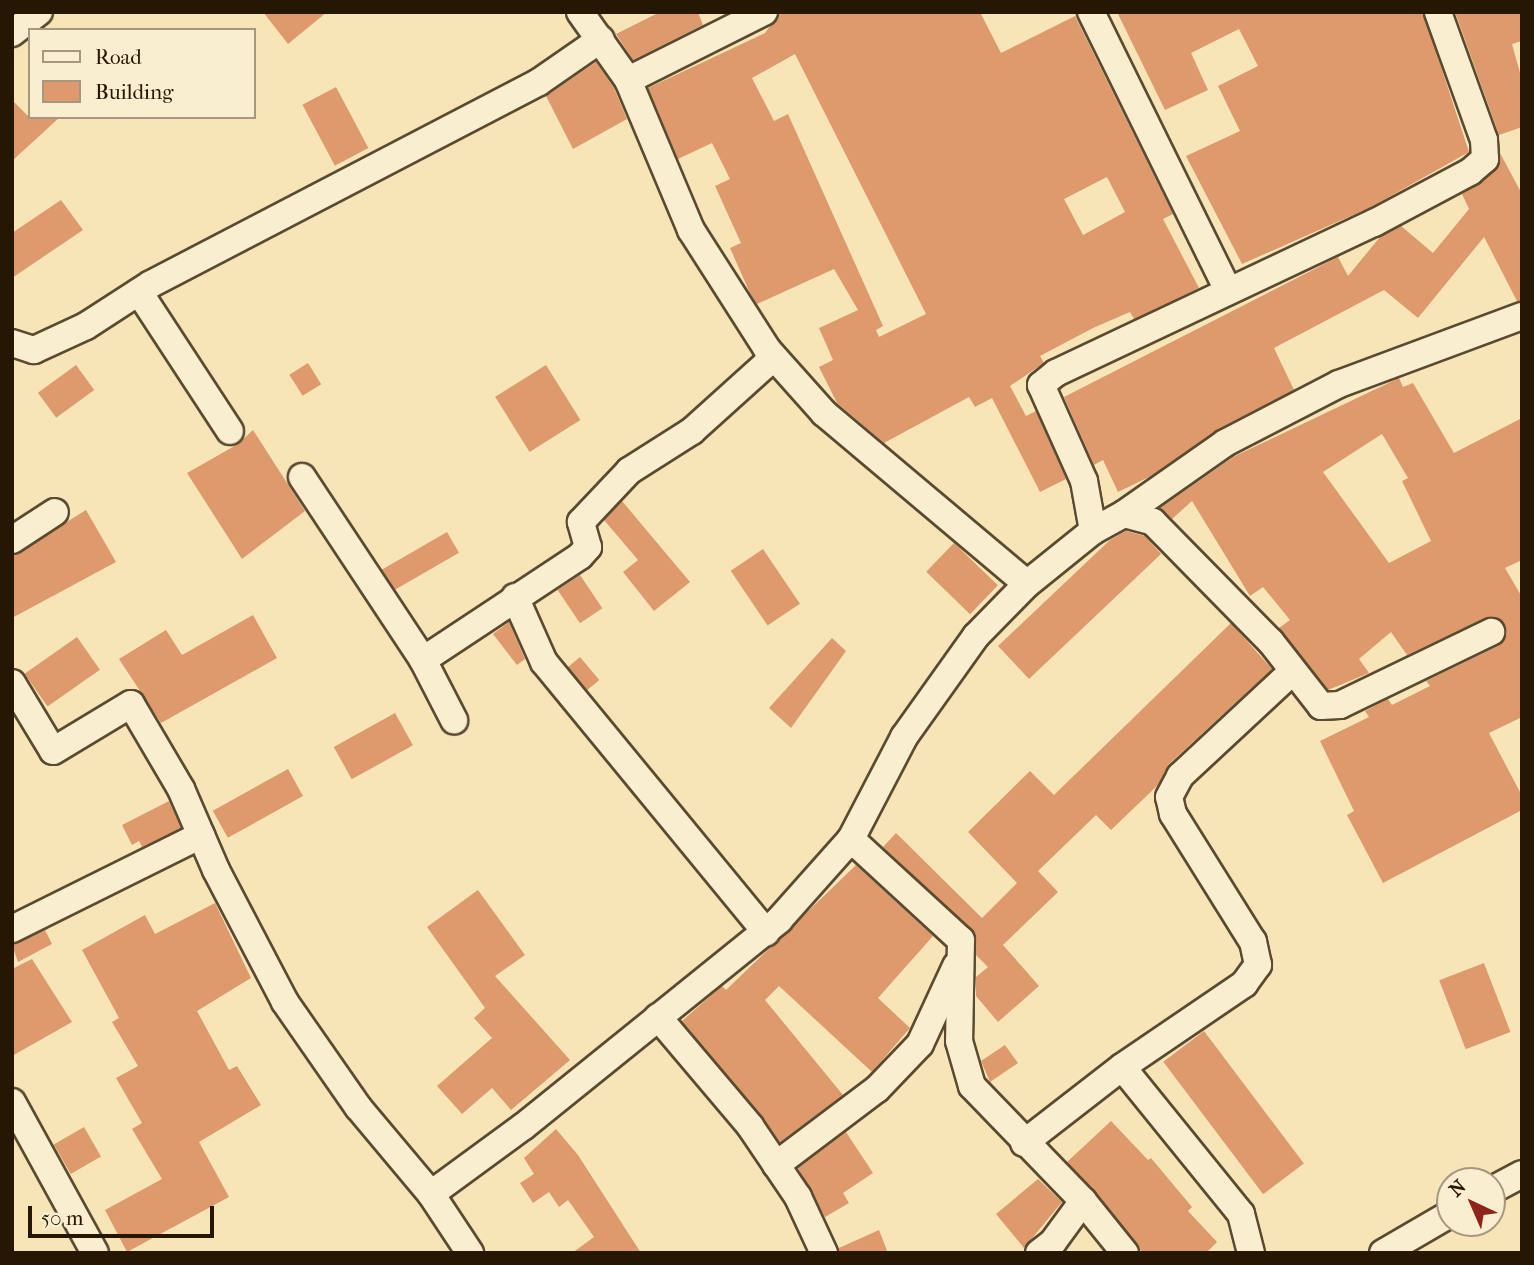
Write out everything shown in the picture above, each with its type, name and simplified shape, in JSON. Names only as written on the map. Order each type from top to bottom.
[{"type":"street","points":[[12,33],[38,12]]},
{"type":"street","points":[[579,12],[628,80],[691,230],[728,294],[774,357],[833,421],[1027,584]]},
{"type":"street","points":[[628,80],[764,12]]},
{"type":"street","points":[[1091,12],[1228,290]]},
{"type":"street","points":[[1093,531],[1084,481],[1041,385],[1056,373],[1374,223],[1470,172],[1485,159],[1484,139],[1438,12]]},
{"type":"street","points":[[12,343],[34,350],[86,326],[139,292],[539,82],[601,39]]},
{"type":"street","points":[[139,292],[230,431]]},
{"type":"street","points":[[431,1194],[524,1126],[766,932],[851,839],[904,737],[933,692],[976,636],[1027,584],[1093,531],[1124,514],[1225,443],[1339,384],[1522,316]]},
{"type":"street","points":[[423,660],[588,547],[581,522],[629,471],[692,430],[774,357]]},
{"type":"street","points":[[302,477],[423,660],[454,720]]},
{"type":"street","points":[[12,540],[55,512]]},
{"type":"street","points":[[1124,514],[1153,522],[1270,642],[1321,706],[1340,705],[1491,632]]},
{"type":"street","points":[[515,597],[544,662],[766,932]]},
{"type":"street","points":[[1024,1143],[1122,1067],[1244,984],[1258,965],[1253,942],[1172,814],[1169,797],[1180,776],[1292,672]]},
{"type":"street","points":[[12,683],[53,751],[131,704],[181,789],[201,835],[285,1002],[358,1107],[431,1194],[470,1253]]},
{"type":"street","points":[[12,929],[201,835]]},
{"type":"street","points":[[851,839],[961,940],[959,1041],[972,1086],[1024,1143],[1083,1201],[1125,1253]]},
{"type":"street","points":[[776,1165],[877,1089],[920,1044],[961,957]]},
{"type":"street","points":[[658,1017],[750,1126],[798,1198],[824,1253]]},
{"type":"street","points":[[1122,1067],[1241,1213],[1251,1253]]},
{"type":"street","points":[[12,1102],[95,1253]]},
{"type":"street","points":[[1506,1183],[1522,1174]]},
{"type":"street","points":[[1039,1253],[1053,1242],[1083,1201]]},
{"type":"street","points":[[1383,1253],[1436,1222]]},
{"type":"building","points":[[263,12],[327,12],[288,44]]},
{"type":"building","points":[[660,12],[698,12],[703,25],[633,60],[616,34]]},
{"type":"building","points":[[780,12],[980,12],[1001,53],[1075,16],[1173,214],[1163,219],[1199,288],[1134,319],[1130,312],[1093,328],[1040,356],[1044,363],[1010,386],[1026,416],[1036,411],[1066,479],[1040,492],[992,398],[975,407],[969,397],[884,443],[837,403],[819,367],[833,360],[819,328],[858,310],[834,269],[757,304],[730,248],[741,243],[715,186],[730,179],[712,143],[678,159],[648,88],[765,33]],"holes":[[[795,54],[926,314],[879,337],[876,330],[883,326],[788,114],[774,121],[752,78]],[[1107,177],[1125,212],[1083,235],[1064,199]]]},
{"type":"building","points":[[1117,12],[1423,12],[1469,152],[1371,207],[1242,264],[1186,156],[1240,131],[1218,86],[1258,66],[1239,29],[1191,53],[1208,90],[1165,110]]},
{"type":"building","points":[[1455,12],[1522,12],[1522,41],[1512,44],[1522,80],[1522,127],[1499,135]]},
{"type":"building","points":[[596,62],[614,88],[627,119],[573,149],[546,96]]},
{"type":"building","points":[[336,87],[368,148],[335,166],[302,105]]},
{"type":"building","points":[[12,100],[28,119],[58,119],[12,161]]},
{"type":"building","points":[[1500,153],[1522,194],[1522,301],[1517,301],[1484,237],[1418,318],[1384,290],[1274,348],[1294,390],[1218,429],[1151,476],[1118,492],[1103,460],[1094,465],[1064,397],[1338,257],[1348,276],[1380,237],[1401,226],[1433,253],[1469,209],[1462,194],[1495,171]]},
{"type":"building","points":[[61,200],[83,230],[12,278],[12,233]]},
{"type":"building","points":[[308,363],[321,384],[303,396],[289,375]]},
{"type":"building","points":[[76,365],[94,390],[56,418],[38,393]]},
{"type":"building","points":[[546,365],[580,420],[530,452],[495,397]]},
{"type":"building","points":[[1399,378],[1403,387],[1413,383],[1454,453],[1522,418],[1522,560],[1505,568],[1522,597],[1522,717],[1489,733],[1522,796],[1522,810],[1383,883],[1347,815],[1354,811],[1320,741],[1369,717],[1365,711],[1388,699],[1392,705],[1430,686],[1426,681],[1498,646],[1507,634],[1505,625],[1499,619],[1485,618],[1407,655],[1391,632],[1359,659],[1369,673],[1328,690],[1279,628],[1290,620],[1263,587],[1250,596],[1192,501],[1172,519],[1160,508],[1233,457]],"holes":[[[1382,434],[1408,478],[1402,481],[1431,541],[1389,563],[1323,472]]]},
{"type":"building","points":[[253,430],[305,511],[242,559],[187,473],[238,444]]},
{"type":"building","points":[[622,501],[690,582],[654,611],[623,572],[638,560],[604,520]]},
{"type":"building","points":[[86,510],[116,562],[12,618],[12,556]]},
{"type":"building","points":[[1126,531],[1145,536],[1161,554],[1029,679],[998,646],[1110,540]]},
{"type":"building","points":[[447,532],[459,553],[394,590],[382,570]]},
{"type":"building","points":[[954,543],[998,585],[970,614],[926,572]]},
{"type":"building","points":[[763,549],[800,604],[768,626],[731,571]]},
{"type":"building","points":[[580,575],[602,608],[580,623],[558,590]]},
{"type":"building","points":[[253,615],[277,658],[161,723],[119,659],[166,630],[182,655]]},
{"type":"building","points":[[509,622],[525,659],[517,665],[493,634]]},
{"type":"building","points":[[1231,623],[1272,669],[1169,764],[1158,785],[1111,830],[1096,815],[1038,871],[1058,892],[1003,945],[1039,986],[998,1022],[976,996],[976,977],[988,967],[976,955],[975,933],[883,847],[896,833],[982,918],[1017,883],[968,832],[1030,771],[1054,795]]},
{"type":"building","points":[[77,637],[100,670],[48,706],[25,674]]},
{"type":"building","points":[[832,638],[846,651],[791,728],[769,708]]},
{"type":"building","points":[[580,657],[599,680],[587,690],[568,667]]},
{"type":"building","points":[[395,713],[413,745],[352,779],[334,747]]},
{"type":"building","points":[[288,769],[303,796],[228,838],[213,811]]},
{"type":"building","points":[[169,801],[181,828],[142,847],[139,841],[132,845],[122,825]]},
{"type":"building","points":[[856,865],[933,936],[878,998],[910,1028],[872,1072],[779,986],[765,1000],[843,1095],[780,1142],[682,1021],[722,986],[726,990]]},
{"type":"building","points":[[478,890],[525,955],[495,976],[570,1060],[511,1110],[492,1088],[462,1114],[437,1086],[492,1038],[474,1018],[485,1008],[427,927]]},
{"type":"building","points":[[215,903],[251,978],[197,1011],[229,1070],[237,1066],[261,1105],[199,1142],[229,1197],[127,1252],[105,1210],[162,1179],[132,1129],[142,1123],[116,1078],[138,1066],[112,1022],[119,1018],[82,950],[145,915],[155,934]]},
{"type":"building","points":[[45,930],[52,944],[18,962],[12,945]]},
{"type":"building","points":[[32,959],[72,1022],[12,1056],[12,969]]},
{"type":"building","points":[[1484,963],[1511,1032],[1466,1049],[1439,980]]},
{"type":"building","points":[[1204,1031],[1304,1164],[1263,1194],[1163,1062]]},
{"type":"building","points":[[1005,1045],[1018,1063],[990,1082],[981,1061]]},
{"type":"building","points":[[1111,1121],[1148,1160],[1151,1158],[1192,1207],[1188,1211],[1217,1242],[1206,1253],[1143,1253],[1067,1162]]},
{"type":"building","points":[[84,1127],[101,1156],[71,1174],[54,1144]]},
{"type":"building","points":[[556,1129],[578,1155],[641,1253],[572,1253],[594,1237],[568,1200],[559,1207],[549,1192],[533,1203],[520,1183],[534,1174],[524,1158]]},
{"type":"building","points":[[846,1132],[873,1173],[843,1193],[849,1203],[825,1217],[798,1168]]},
{"type":"building","points":[[1038,1179],[1062,1202],[1024,1248],[996,1214]]},
{"type":"building","points":[[879,1230],[888,1253],[839,1253],[839,1248]]}]
